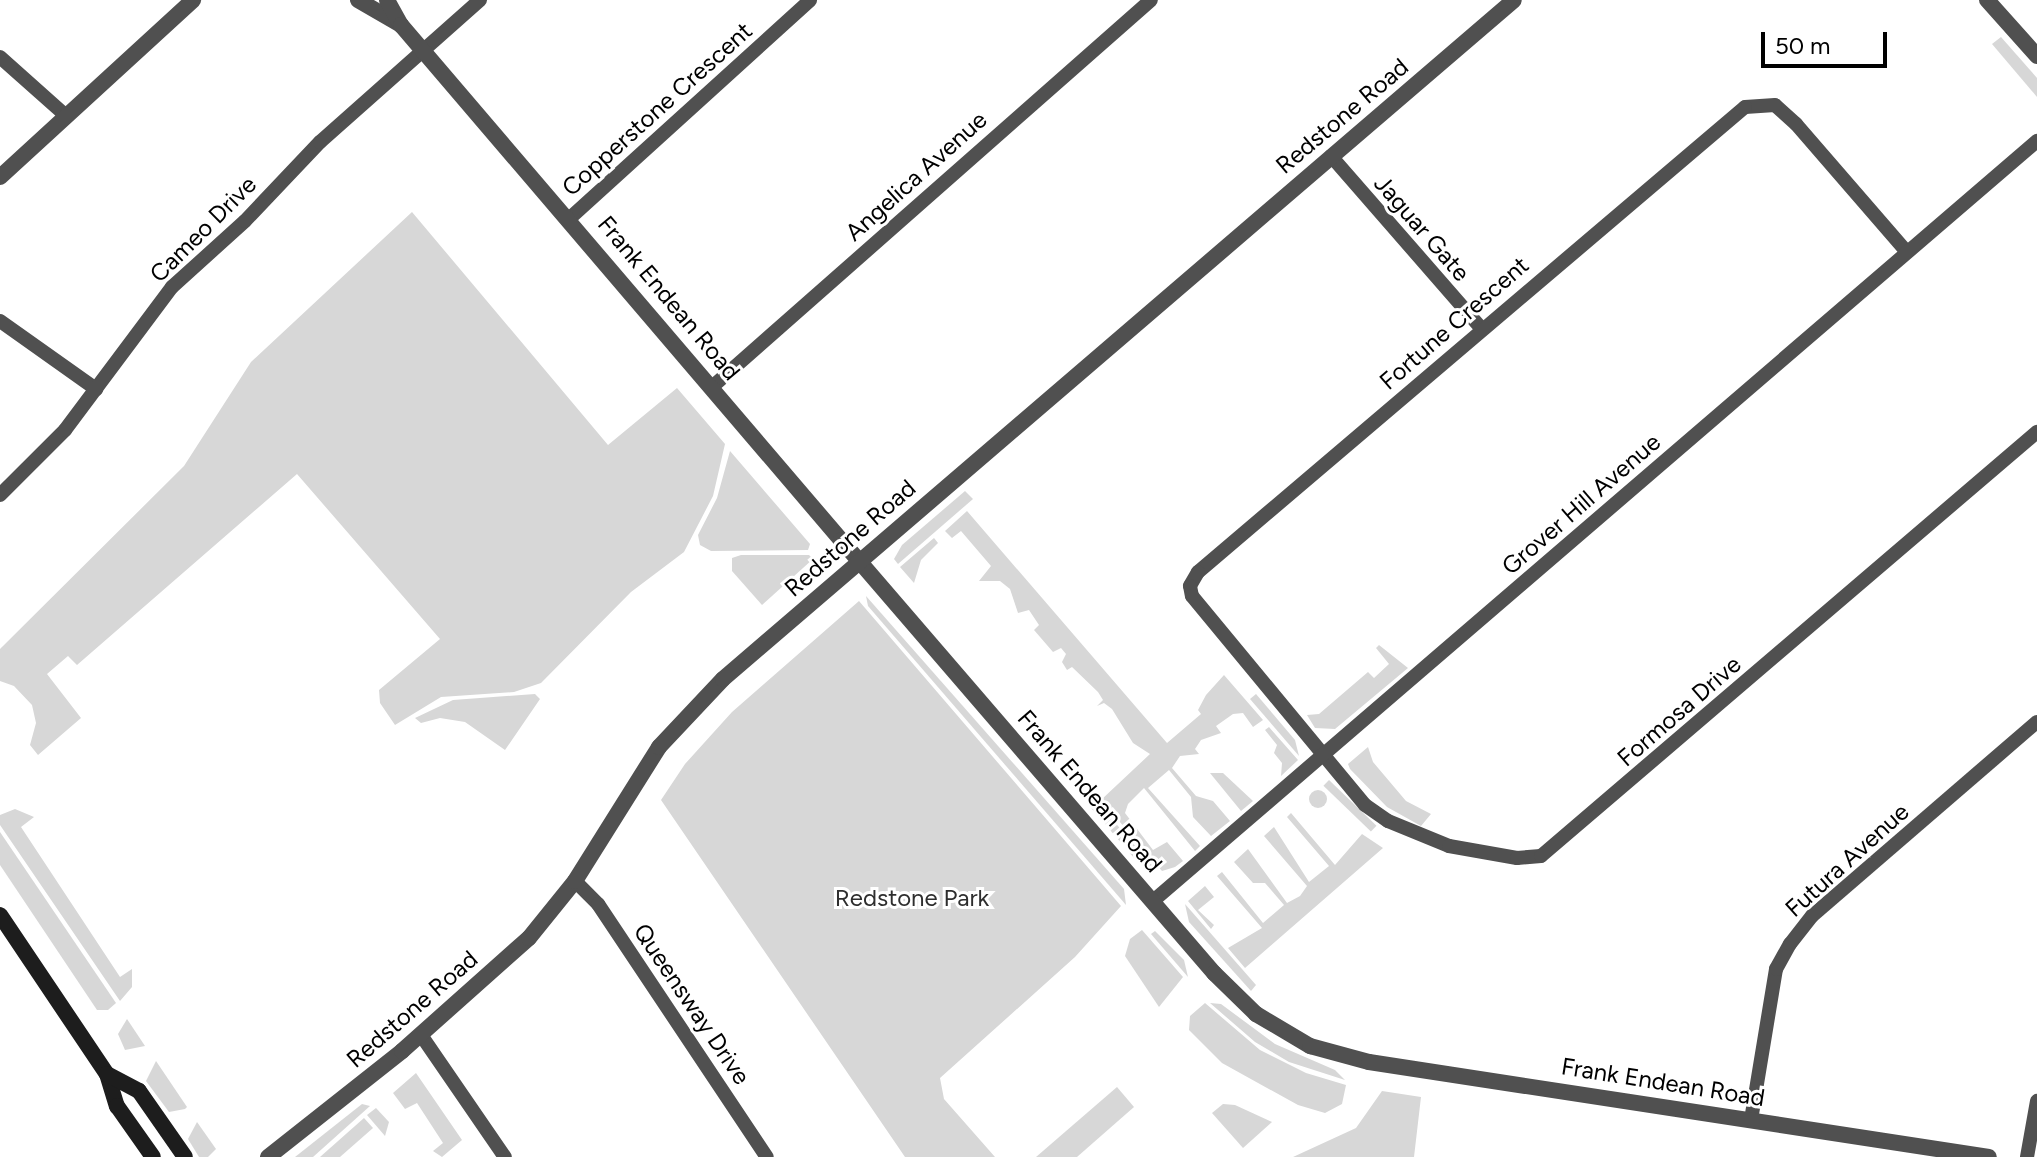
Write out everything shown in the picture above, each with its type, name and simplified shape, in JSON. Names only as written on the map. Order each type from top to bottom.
[{"type":"main road","points":[[0,915],[107,1074],[117,1106],[153,1157]]},
{"type":"main road","points":[[107,1074],[139,1091],[185,1157]]},
{"type":"street","points":[[0,177],[193,0]]},
{"type":"street","name":"Frank Endean Road","points":[[358,0],[401,25]]},
{"type":"street","name":"Frank Endean Road","points":[[387,0],[401,25],[570,218],[859,561],[1153,901],[1235,995],[1282,1032],[1310,1046],[1369,1062],[1989,1157]]},
{"type":"street","name":"Cameo Drive","points":[[0,495],[65,430],[172,287],[480,0]]},
{"type":"street","name":"Copperstone Crescent","points":[[570,218],[810,0]]},
{"type":"street","name":"Angelica Avenue","points":[[712,387],[1151,0]]},
{"type":"street","name":"Redstone Road","points":[[268,1157],[421,1035],[529,938],[575,881],[652,758],[688,712],[859,561],[1514,0]]},
{"type":"street","points":[[1987,0],[2037,56]]},
{"type":"street","points":[[0,57],[65,115]]},
{"type":"street","name":"Fortune Crescent","points":[[1322,755],[1200,609],[1190,586],[1198,572],[1732,115],[1760,103],[1775,105],[1796,124],[1906,251]]},
{"type":"street","name":"Grover Hill Avenue","points":[[1153,901],[2037,141]]},
{"type":"street","name":"Jaguar Gate","points":[[1331,156],[1481,328]]},
{"type":"street","points":[[0,321],[96,389]]},
{"type":"street","name":"Formosa Drive","points":[[1322,755],[1365,805],[1420,836],[1488,854],[1541,856],[2037,432]]},
{"type":"street","name":"Futura Avenue","points":[[1751,1120],[1776,969],[1790,944],[1812,916],[2037,722]]},
{"type":"street","name":"Queensway Drive","points":[[575,881],[598,904],[767,1157]]},
{"type":"street","points":[[421,1035],[505,1157]]},
{"type":"street","points":[[2027,1157],[2037,1101]]},
{"type":"green space","points":[[2001,37],[2037,78],[2037,97],[1992,44]]},
{"type":"green space","points":[[412,212],[608,445],[677,388],[725,444],[713,496],[684,552],[631,592],[541,683],[514,692],[441,697],[395,725],[380,703],[379,690],[440,639],[297,474],[77,665],[68,656],[47,674],[81,718],[38,755],[30,745],[36,723],[32,705],[14,686],[0,681],[0,649],[184,466],[251,362]]},
{"type":"green space","points":[[730,451],[810,544],[808,550],[711,551],[700,545],[698,535],[717,498]]},
{"type":"green space","points":[[965,491],[973,499],[898,564],[894,559],[902,545]]},
{"type":"green space","points":[[967,511],[1167,743],[1201,714],[1198,710],[1206,695],[1224,675],[1263,720],[1253,727],[1243,713],[1233,714],[1216,726],[1221,733],[1201,740],[1195,749],[1199,754],[1180,756],[1172,768],[1196,796],[1213,801],[1230,821],[1211,836],[1193,817],[1191,797],[1169,770],[1148,788],[1200,846],[1195,851],[1144,788],[1128,804],[1125,813],[1153,850],[1167,842],[1183,861],[1175,867],[1162,871],[1101,800],[1150,754],[1133,743],[1112,709],[1104,703],[1097,706],[1103,700],[1098,692],[1072,667],[1067,670],[1062,662],[1066,654],[1061,648],[1053,652],[1034,630],[1039,625],[1029,610],[1018,613],[1010,589],[1000,581],[979,581],[991,566],[961,531],[952,538],[945,531]]},
{"type":"green space","points":[[934,538],[938,543],[921,560],[914,583],[900,567]]},
{"type":"green space","points":[[741,555],[809,555],[813,559],[762,605],[732,571],[732,558]]},
{"type":"green space","points":[[866,596],[1124,889],[1126,905],[868,606]]},
{"type":"green space","name":"Redstone Park","points":[[859,601],[1121,906],[1075,957],[940,1078],[944,1099],[995,1157],[905,1157],[661,800],[685,764],[732,712]]},
{"type":"green space","points":[[1379,645],[1408,668],[1335,729],[1315,728],[1307,715],[1319,714],[1368,672],[1374,678],[1389,664],[1376,648]]},
{"type":"green space","points":[[535,694],[540,699],[505,750],[465,722],[440,718],[421,723],[415,718],[453,700]]},
{"type":"green space","points":[[1256,694],[1295,740],[1299,756],[1250,699]]},
{"type":"green space","points":[[1269,727],[1298,760],[1281,776],[1282,763],[1274,753],[1277,745],[1265,730]]},
{"type":"green space","points":[[1368,747],[1373,762],[1406,801],[1431,814],[1421,826],[1387,807],[1350,769],[1348,764]]},
{"type":"green space","points":[[1210,773],[1223,773],[1253,801],[1241,811]]},
{"type":"green space","points":[[1329,780],[1376,826],[1371,832],[1323,786]]},
{"type":"green space","points":[[1318,790],[1327,799],[1318,808],[1309,799]]},
{"type":"green space","points":[[1092,796],[1157,871],[1134,858],[1086,802]]},
{"type":"green space","points":[[15,809],[34,817],[21,827],[120,977],[132,969],[132,987],[120,1001],[0,825],[0,815]]},
{"type":"green space","points":[[1291,813],[1335,865],[1362,834],[1383,848],[1245,968],[1228,948],[1262,928],[1217,876],[1222,872],[1263,923],[1284,905],[1265,883],[1253,883],[1234,862],[1248,849],[1287,903],[1300,896],[1307,886],[1264,836],[1274,827],[1309,882],[1329,866],[1287,817]]},
{"type":"green space","points":[[0,832],[116,1003],[108,1010],[97,1010],[0,865]]},
{"type":"green space","points":[[1205,886],[1214,897],[1198,910],[1214,925],[1211,929],[1188,901]]},
{"type":"green space","points":[[1185,904],[1256,985],[1251,991],[1189,922]]},
{"type":"green space","points":[[1142,930],[1183,977],[1159,1007],[1125,956],[1130,939]]},
{"type":"green space","points":[[1155,931],[1184,960],[1188,977],[1151,934]]},
{"type":"green space","points":[[1205,1003],[1260,1050],[1306,1073],[1346,1085],[1342,1104],[1325,1113],[1298,1105],[1222,1063],[1189,1030],[1190,1016]]},
{"type":"green space","points":[[1210,1003],[1221,1004],[1275,1044],[1335,1070],[1345,1080],[1289,1062],[1255,1042]]},
{"type":"green space","points":[[127,1019],[145,1046],[125,1050],[118,1034]]},
{"type":"green space","points":[[156,1061],[187,1107],[185,1109],[169,1112],[146,1081]]},
{"type":"green space","points":[[416,1073],[462,1140],[442,1157],[433,1151],[443,1143],[417,1103],[405,1109],[393,1093]]},
{"type":"green space","points":[[1117,1087],[1134,1107],[1077,1157],[1036,1157]]},
{"type":"green space","points":[[1382,1091],[1421,1097],[1414,1157],[1293,1157],[1356,1128]]},
{"type":"green space","points":[[362,1104],[370,1106],[313,1157],[295,1157]]},
{"type":"green space","points":[[1223,1104],[1235,1105],[1272,1122],[1243,1148],[1212,1113]]},
{"type":"green space","points":[[376,1108],[389,1122],[385,1136],[367,1115]]},
{"type":"green space","points":[[364,1118],[373,1128],[340,1157],[320,1157]]},
{"type":"green space","points":[[197,1122],[216,1149],[208,1157],[199,1157],[188,1139]]}]
